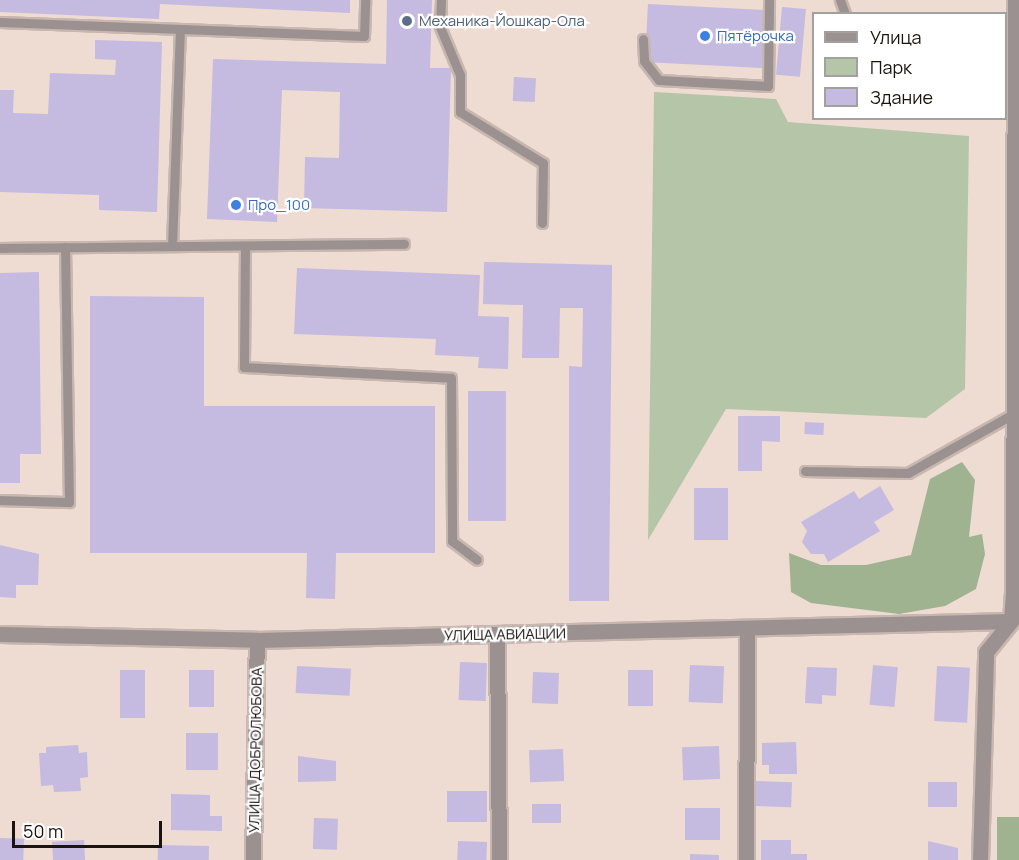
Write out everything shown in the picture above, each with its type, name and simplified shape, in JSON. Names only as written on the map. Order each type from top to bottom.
[{"type":"street","points":[[980,860],[986,652],[1011,621],[1016,594],[1013,414],[1015,0]]},
{"type":"street","name":"УЛИЦА АВИАЦИИ","points":[[0,634],[257,640],[747,631],[1011,621]]},
{"type":"street","points":[[746,860],[747,631]]},
{"type":"street","points":[[497,634],[499,860]]},
{"type":"street","name":"УЛИЦА ДОБРОЛЮБОВА","points":[[253,860],[257,640]]},
{"type":"lane","points":[[0,22],[364,36],[365,0]]},
{"type":"lane","points":[[441,0],[440,27],[460,75],[460,112],[543,164],[542,223]]},
{"type":"lane","points":[[643,39],[644,61],[659,80],[768,86],[770,0]]},
{"type":"lane","points":[[172,246],[180,29]]},
{"type":"lane","points":[[0,248],[404,244]]},
{"type":"lane","points":[[245,246],[244,367],[451,378],[452,541],[477,560]]},
{"type":"lane","points":[[0,500],[69,502],[65,247]]},
{"type":"lane","points":[[805,471],[908,473],[1013,414]]},
{"type":"green space","points":[[654,92],[776,99],[788,122],[969,136],[965,389],[926,418],[726,409],[648,540]]},
{"type":"green space","points":[[962,462],[975,480],[969,537],[982,534],[985,554],[976,589],[945,606],[899,614],[811,603],[791,592],[789,553],[821,565],[866,565],[911,555],[930,479]]},
{"type":"green space","points":[[997,817],[1019,817],[1019,860],[997,860]]},
{"type":"building","points":[[0,0],[350,0],[350,13],[160,4],[159,19],[0,12]]},
{"type":"building","points":[[387,0],[432,0],[430,68],[451,68],[447,212],[304,208],[305,157],[339,158],[340,92],[282,90],[277,222],[207,219],[213,59],[386,64]]},
{"type":"building","name":"Пятёрочка","points":[[648,4],[765,10],[762,68],[645,62]]},
{"type":"building","points":[[782,7],[806,9],[800,77],[776,75]]},
{"type":"building","points":[[95,40],[162,42],[157,212],[99,210],[99,195],[0,192],[0,90],[14,90],[13,113],[48,114],[50,73],[115,75],[116,60],[95,59]]},
{"type":"building","points":[[514,77],[536,78],[535,102],[513,101]]},
{"type":"building","points":[[484,262],[612,265],[609,601],[569,601],[569,366],[582,367],[583,308],[560,308],[559,358],[522,358],[523,305],[483,304]]},
{"type":"building","points":[[297,268],[480,275],[478,316],[509,317],[508,369],[478,368],[479,357],[435,355],[436,339],[294,334]]},
{"type":"building","points":[[39,272],[41,454],[20,454],[20,483],[0,483],[0,273]]},
{"type":"building","points":[[90,296],[204,297],[204,406],[435,406],[435,553],[336,553],[335,599],[306,598],[307,553],[90,553]]},
{"type":"building","points":[[468,391],[506,391],[506,521],[468,521]]},
{"type":"building","points":[[738,416],[780,416],[780,442],[762,441],[762,471],[738,471]]},
{"type":"building","points":[[805,422],[824,423],[823,435],[804,434]]},
{"type":"building","points":[[880,486],[894,510],[874,522],[880,531],[828,562],[824,554],[811,554],[802,542],[807,531],[801,522],[854,491],[859,499]]},
{"type":"building","points":[[694,488],[728,488],[728,540],[694,540]]},
{"type":"building","points":[[0,545],[39,554],[38,585],[16,585],[16,598],[0,597]]},
{"type":"building","points":[[460,662],[487,663],[486,701],[459,700]]},
{"type":"building","points":[[690,665],[724,666],[723,703],[689,702]]},
{"type":"building","points":[[873,665],[898,667],[894,707],[870,705]]},
{"type":"building","points":[[297,666],[351,669],[350,696],[296,693]]},
{"type":"building","points":[[937,666],[970,668],[967,723],[934,721]]},
{"type":"building","points":[[807,667],[837,668],[836,696],[822,695],[822,704],[805,703]]},
{"type":"building","points":[[120,670],[145,670],[145,718],[120,718]]},
{"type":"building","points":[[189,670],[214,670],[214,707],[189,707]]},
{"type":"building","points":[[628,670],[653,670],[653,706],[628,706]]},
{"type":"building","points":[[533,672],[559,673],[558,704],[532,703]]},
{"type":"building","points":[[186,733],[218,733],[218,770],[186,770]]},
{"type":"building","points":[[796,742],[797,774],[769,774],[769,765],[762,765],[762,743]]},
{"type":"building","points":[[78,745],[79,753],[87,752],[88,777],[80,778],[81,791],[54,792],[53,785],[41,786],[39,753],[46,753],[46,747]]},
{"type":"building","points":[[719,746],[720,779],[683,780],[682,747]]},
{"type":"building","points":[[563,749],[564,781],[530,782],[529,750]]},
{"type":"building","points":[[298,756],[336,761],[336,781],[298,782]]},
{"type":"building","points":[[756,781],[792,782],[791,807],[755,806]]},
{"type":"building","points":[[928,782],[957,782],[957,807],[928,807]]},
{"type":"building","points":[[447,791],[487,791],[487,822],[447,822]]},
{"type":"building","points":[[171,794],[210,795],[210,816],[222,816],[222,831],[171,830]]},
{"type":"building","points":[[532,804],[561,804],[561,823],[532,823]]},
{"type":"building","points":[[685,808],[720,808],[720,840],[685,840]]},
{"type":"building","points":[[314,818],[338,819],[337,850],[313,849]]},
{"type":"building","points":[[0,838],[24,839],[23,860],[0,860]]},
{"type":"building","points":[[84,840],[85,860],[53,860],[52,842]]},
{"type":"building","points":[[761,840],[791,840],[791,854],[807,854],[807,860],[761,860]]},
{"type":"building","points":[[458,841],[487,842],[486,860],[457,860]]},
{"type":"building","points":[[928,841],[958,848],[958,860],[928,860]]},
{"type":"building","points":[[158,845],[209,846],[209,860],[158,860]]},
{"type":"building","points":[[690,854],[719,855],[719,860],[690,860]]},
{"type":"place","name":"Механика-Йошкар-Ола","points":[[407,21]]},
{"type":"place","name":"Пятёрочка","points":[[705,36]]},
{"type":"place","name":"Про_100","points":[[236,205]]}]
